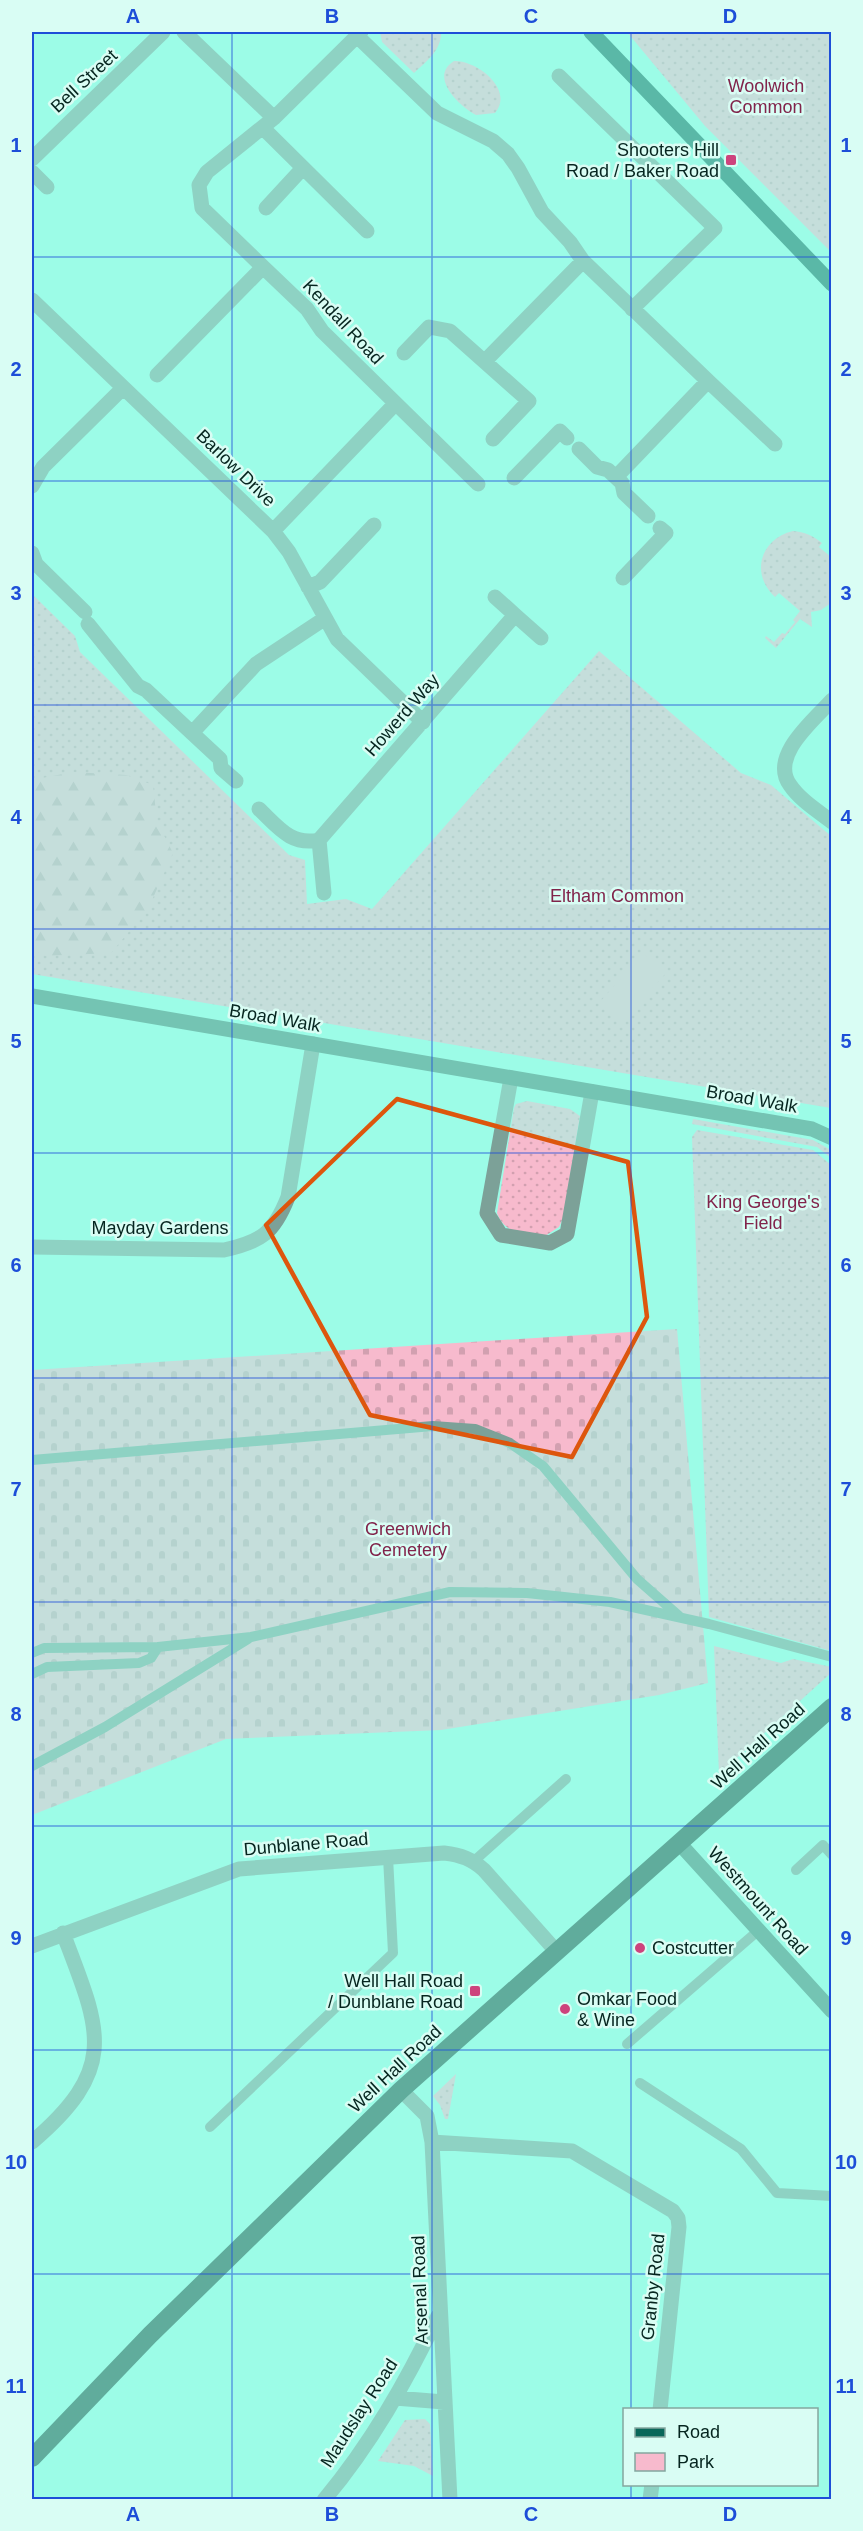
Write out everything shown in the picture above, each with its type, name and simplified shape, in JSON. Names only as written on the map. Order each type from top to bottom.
[{"type":"highway","name":"Well Hall Road","points":[[32,2458],[150,2335],[401,2090],[680,1844],[831,1707]]},
{"type":"main road","points":[[591,32],[831,284]]},
{"type":"street","name":"Bell Street","points":[[32,159],[163,32]]},
{"type":"street","points":[[184,32],[269,123],[302,169],[368,231]]},
{"type":"street","points":[[269,123],[359,34],[437,113],[493,141],[508,154],[519,168],[542,212],[570,242],[582,261],[775,444]]},
{"type":"street","points":[[559,76],[715,228],[632,309]]},
{"type":"street","name":"Kendall Road","points":[[269,123],[207,172],[199,185],[202,207],[307,309],[322,331],[478,484]]},
{"type":"street","points":[[266,208],[302,169]]},
{"type":"street","points":[[32,172],[47,187]]},
{"type":"street","points":[[485,361],[582,261]]},
{"type":"street","points":[[157,375],[262,267]]},
{"type":"street","name":"Barlow Drive","points":[[32,300],[273,531],[290,552],[324,619],[357,661],[423,722]]},
{"type":"street","points":[[404,353],[429,327],[450,331],[529,401],[493,439]]},
{"type":"street","points":[[616,477],[708,381]]},
{"type":"street","points":[[32,486],[43,467],[123,388]]},
{"type":"street","points":[[273,531],[395,404]]},
{"type":"street","points":[[514,478],[560,431],[567,438]]},
{"type":"street","points":[[579,449],[597,467],[608,470],[616,477],[622,483],[624,493],[648,516]]},
{"type":"street","points":[[308,587],[320,582],[374,525]]},
{"type":"street","points":[[623,578],[666,533],[660,528]]},
{"type":"street","points":[[32,553],[36,564],[87,618],[138,687],[146,690],[220,759],[221,768],[236,781]]},
{"type":"street","points":[[495,597],[541,638]]},
{"type":"street","name":"Howerd Way","points":[[319,840],[514,615]]},
{"type":"street","points":[[192,733],[256,664],[324,619]]},
{"type":"street","points":[[831,700],[789,749],[785,772],[788,783],[797,793],[831,822]]},
{"type":"street","points":[[260,809],[292,839],[307,843],[319,840],[324,893]]},
{"type":"street","name":"Broad Walk","points":[[32,996],[812,1129],[831,1138]]},
{"type":"street","name":"Mayday Gardens","points":[[32,1246],[224,1250],[250,1245],[268,1233],[280,1218],[288,1197],[313,1044]]},
{"type":"street","points":[[511,1078],[487,1213],[501,1235],[550,1243],[567,1234],[592,1092]]},
{"type":"street","name":"Westmount Road","points":[[680,1844],[831,2011]]},
{"type":"street","name":"Dunblane Road","points":[[32,1946],[239,1869],[444,1853],[459,1855],[474,1861]]},
{"type":"street","points":[[474,1861],[556,1952]]},
{"type":"street","points":[[32,2142],[60,2118],[75,2100],[93,2061],[95,2036],[91,2005],[63,1933]]},
{"type":"street","name":"Arsenal Road","points":[[401,2090],[427,2116],[432,2142],[450,2499]]},
{"type":"street","name":"Granby Road","points":[[432,2142],[572,2151],[673,2211],[678,2218],[679,2228],[660,2408]]},
{"type":"street","name":"Maudslay Road","points":[[324,2499],[364,2449],[395,2398],[440,2314]]},
{"type":"street","points":[[395,2398],[444,2402]]},
{"type":"lane","points":[[32,1460],[434,1426],[475,1429],[510,1443],[543,1466],[637,1579],[682,1618]]},
{"type":"lane","points":[[32,1653],[44,1648],[158,1647],[250,1637],[450,1592],[527,1593],[610,1602],[682,1618],[831,1657]]},
{"type":"lane","points":[[32,1766],[105,1727],[250,1637]]},
{"type":"lane","points":[[32,1674],[47,1667],[139,1663],[151,1658],[158,1647]]},
{"type":"lane","points":[[474,1861],[566,1779]]},
{"type":"lane","points":[[796,1870],[823,1845],[831,1854]]},
{"type":"lane","points":[[210,2127],[393,1953],[388,1857]]},
{"type":"lane","points":[[627,2044],[759,1930]]},
{"type":"lane","points":[[640,2084],[741,2149],[777,2193],[831,2196]]},
{"type":"highlighted area","points":[[397,1099],[628,1162],[647,1317],[572,1457],[370,1415],[266,1225]]},
{"type":"green space","points":[[380,32],[441,32],[441,38],[436,50],[414,73],[382,42]]},
{"type":"green space","name":"Woolwich Common","points":[[627,32],[831,32],[831,252],[705,126]]},
{"type":"green space","points":[[454,61],[472,65],[482,71],[497,86],[500,104],[495,113],[476,115],[455,99],[445,83],[444,75]]},
{"type":"green space","points":[[793,531],[808,534],[818,540],[822,543],[819,547],[831,557],[831,603],[821,610],[811,612],[812,627],[800,619],[776,648],[765,638],[766,636],[774,642],[782,633],[785,634],[795,622],[793,620],[800,611],[779,593],[775,597],[767,588],[761,568],[762,558],[773,541]]},
{"type":"green space","name":"Eltham Common","points":[[32,594],[75,636],[80,652],[289,855],[305,860],[307,904],[346,899],[372,909],[599,651],[741,773],[771,785],[831,836],[831,1108],[32,974]]},
{"type":"green space","points":[[73,772],[126,775],[153,785],[157,822],[173,853],[148,909],[111,953],[46,956],[32,949],[32,780]]},
{"type":"green space","points":[[643,953],[666,973],[622,1023],[599,1003]]},
{"type":"green space","points":[[527,1101],[570,1109],[580,1116],[563,1218],[559,1227],[545,1236],[516,1232],[505,1225],[497,1213],[514,1108],[516,1104]]},
{"type":"green space","points":[[693,1119],[813,1140],[831,1150],[831,1158],[817,1147],[692,1124]]},
{"type":"green space","name":"King George's Field","points":[[697,1130],[813,1150],[831,1165],[831,1651],[709,1617],[692,1137]]},
{"type":"green space","name":"Greenwich Cemetery","points":[[677,1329],[708,1683],[659,1695],[441,1730],[226,1739],[32,1815],[32,1370]]},
{"type":"green space","points":[[714,1646],[781,1663],[793,1659],[832,1667],[831,1673],[719,1774]]},
{"type":"green space","points":[[456,2074],[448,2119],[445,2119],[440,2105],[433,2096]]},
{"type":"green space","points":[[425,2419],[430,2424],[433,2476],[414,2466],[378,2461],[405,2420]]},
{"type":"place","name":"Shooters Hill Road / Baker Road","points":[[731,160]]},
{"type":"place","name":"Costcutter","points":[[640,1948]]},
{"type":"place","name":"Well Hall Road / Dunblane Road","points":[[475,1991]]},
{"type":"place","name":"Omkar Food & Wine","points":[[565,2009]]}]
